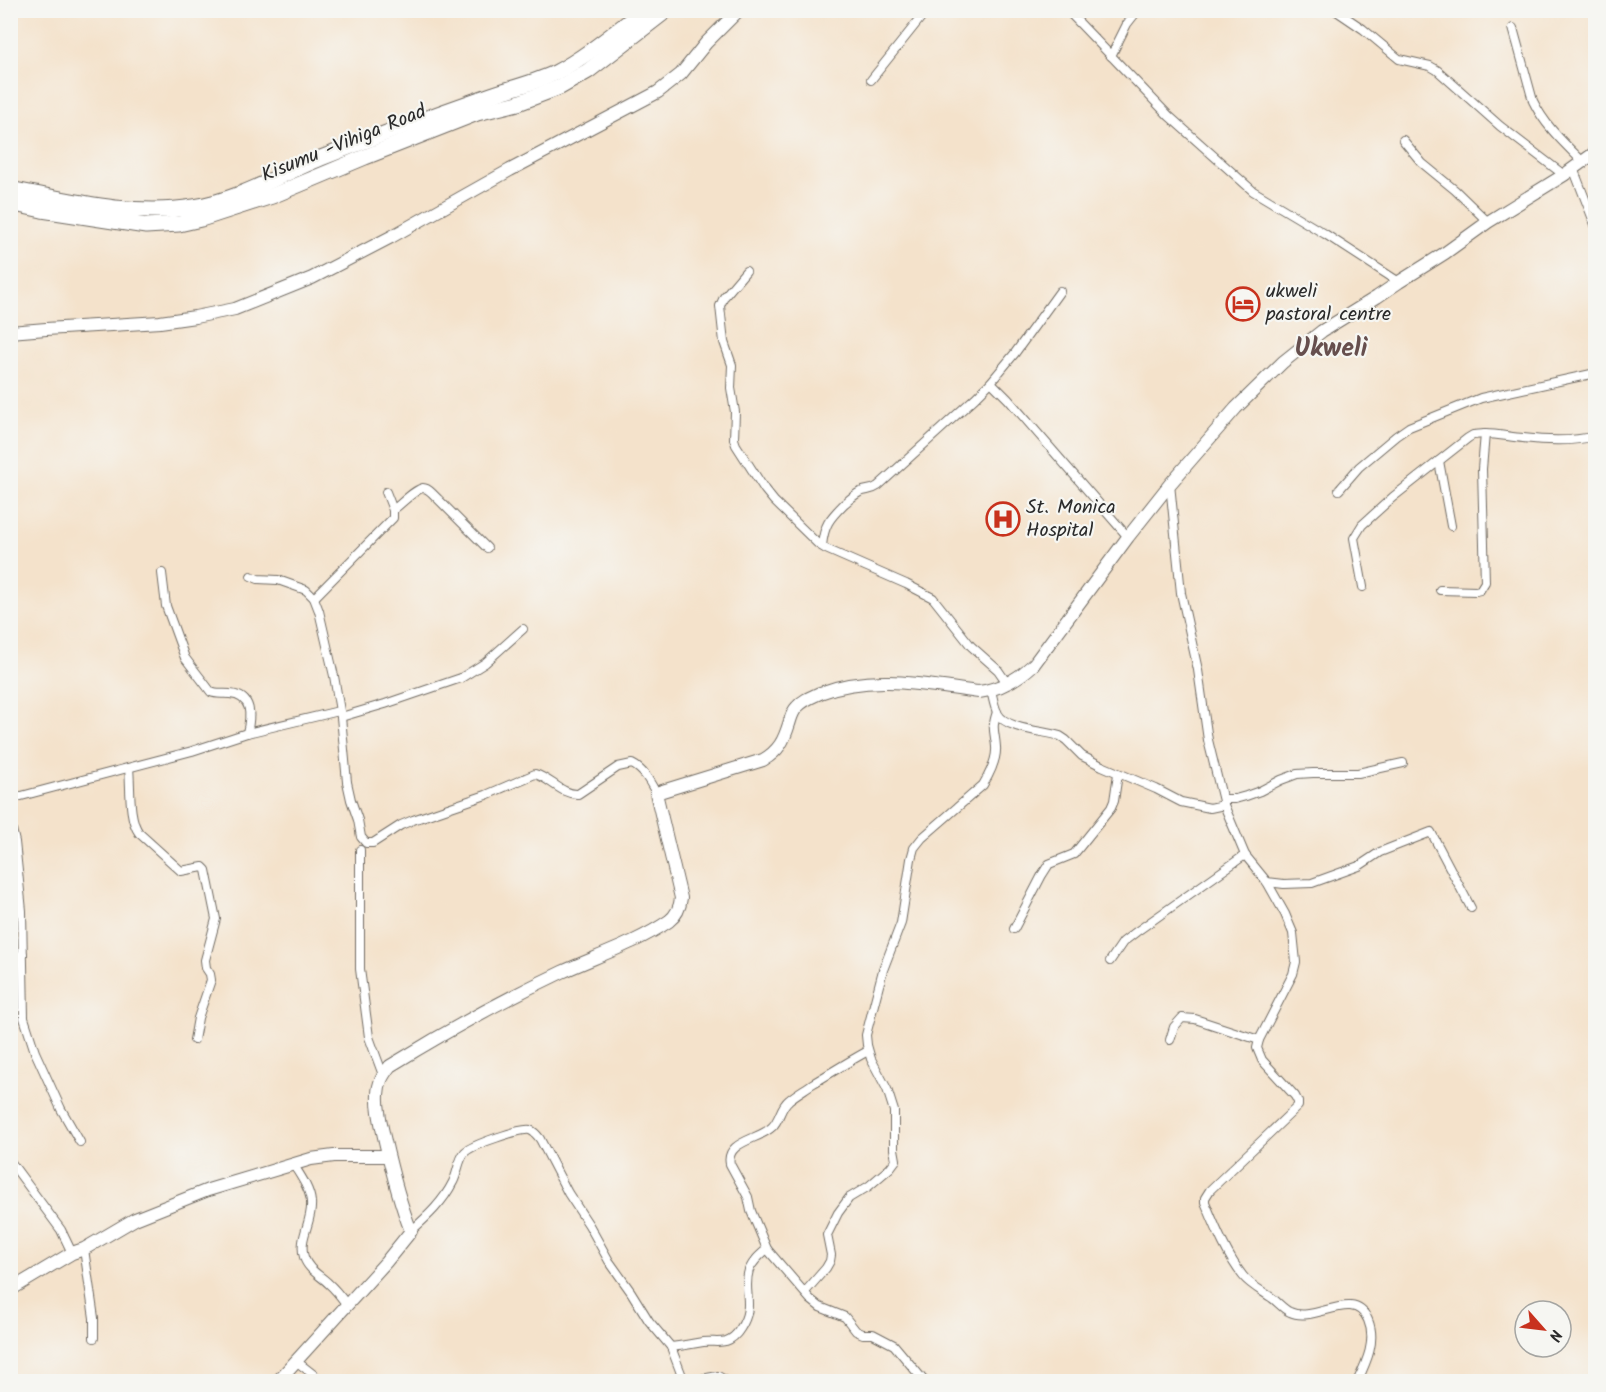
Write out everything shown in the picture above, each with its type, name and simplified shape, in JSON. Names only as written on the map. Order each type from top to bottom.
[{"type":"highway","name":"Kisumu -Vihiga Road","points":[[10,189],[99,207],[144,211],[196,207],[225,199],[249,191],[320,159],[492,94],[553,74],[580,59],[644,10]]},
{"type":"highway","name":"Kisumu -Vihiga Road","points":[[10,203],[146,226],[179,224],[212,216],[272,196],[477,113],[518,103],[560,87],[588,72],[667,10]]},
{"type":"street","points":[[10,332],[160,322],[195,317],[235,309],[312,278],[658,92],[681,74],[706,43],[739,10]]},
{"type":"street","points":[[871,80],[927,10]]},
{"type":"street","points":[[1067,10],[1169,116],[1253,191],[1399,282]]},
{"type":"street","points":[[1111,56],[1127,24],[1138,10]]},
{"type":"street","points":[[1335,10],[1363,29],[1399,59],[1430,66],[1437,70],[1500,126],[1573,168]]},
{"type":"street","points":[[1513,28],[1533,101],[1573,168],[1596,226]]},
{"type":"street","points":[[1403,140],[1422,163],[1455,190],[1488,222]]},
{"type":"street","points":[[656,793],[770,756],[784,740],[796,708],[807,699],[836,687],[863,682],[892,682],[979,692],[991,690],[1024,673],[1034,664],[1170,484],[1236,408],[1284,362],[1322,331],[1596,153]]},
{"type":"street","points":[[746,271],[724,297],[720,306],[724,342],[732,365],[734,439],[739,450],[774,501],[822,546],[933,598],[972,646],[998,670],[1007,683]]},
{"type":"street","points":[[822,546],[826,525],[833,515],[856,494],[870,491],[878,486],[975,398],[1015,353],[1060,291]]},
{"type":"street","points":[[1339,490],[1359,467],[1403,431],[1419,423],[1481,399],[1596,373]]},
{"type":"street","points":[[991,382],[1128,537]]},
{"type":"street","points":[[1363,587],[1354,544],[1356,533],[1393,497],[1468,438],[1485,434],[1561,440],[1596,436]]},
{"type":"street","points":[[1440,590],[1476,591],[1484,586],[1482,469],[1485,434]]},
{"type":"street","points":[[1439,461],[1451,526]]},
{"type":"street","points":[[1170,484],[1181,593],[1198,670],[1208,740],[1223,802],[1245,855],[1268,882],[1285,914],[1293,933],[1296,962],[1293,974],[1257,1048],[1262,1060],[1295,1096],[1298,1106],[1210,1190],[1205,1203],[1242,1275],[1287,1311],[1295,1314],[1311,1314],[1345,1306],[1355,1306],[1361,1309],[1368,1318],[1371,1345],[1357,1382]]},
{"type":"street","points":[[393,510],[420,489],[426,489],[487,548]]},
{"type":"street","points":[[314,597],[391,521],[394,515],[386,492]]},
{"type":"street","points":[[162,573],[166,606],[184,658],[210,692],[217,695],[240,696],[244,700],[250,713],[247,733]]},
{"type":"street","points":[[251,576],[258,579],[278,580],[306,590],[314,597],[331,661],[340,714],[347,782],[363,841],[369,844],[401,825],[486,795],[535,774],[543,776],[568,793],[578,794],[618,766],[632,764],[640,769],[656,793],[681,898],[678,913],[652,932],[561,972],[484,1012],[390,1066],[383,1075],[378,1093],[378,1108],[388,1156],[411,1231]]},
{"type":"street","points":[[10,799],[192,751],[247,733],[385,704],[461,678],[485,663],[523,629]]},
{"type":"street","points":[[991,690],[997,712],[1005,722],[1060,736],[1082,756],[1181,802],[1197,807],[1210,808],[1253,794],[1297,774],[1358,773],[1403,764]]},
{"type":"street","points":[[805,1292],[830,1261],[827,1235],[838,1213],[849,1198],[869,1185],[896,1160],[894,1111],[887,1089],[868,1051],[867,1029],[883,970],[901,923],[914,848],[922,838],[983,785],[988,777],[996,754],[993,727],[997,712]]},
{"type":"street","points":[[129,768],[135,828],[181,871],[203,867],[206,870],[216,919],[204,960],[211,980],[198,1018],[194,1040]]},
{"type":"street","points":[[1014,929],[1049,864],[1074,854],[1111,808],[1118,774]]},
{"type":"street","points":[[10,821],[15,842],[22,911],[23,1008],[28,1032],[61,1109],[80,1142]]},
{"type":"street","points":[[1268,882],[1290,885],[1312,883],[1359,866],[1380,852],[1431,832],[1471,908]]},
{"type":"street","points":[[360,850],[360,969],[369,1037],[383,1075]]},
{"type":"street","points":[[1110,961],[1119,947],[1130,937],[1245,855]]},
{"type":"street","points":[[10,958],[23,954]]},
{"type":"street","points":[[1170,1040],[1174,1027],[1182,1018],[1195,1019],[1259,1040]]},
{"type":"street","points":[[868,1051],[789,1100],[771,1128],[736,1147],[730,1153],[730,1164],[748,1197],[751,1211],[767,1249],[814,1303],[844,1317],[856,1331],[873,1334],[894,1345],[925,1382]]},
{"type":"street","points":[[277,1382],[386,1262],[411,1231],[434,1210],[447,1193],[462,1156],[482,1143],[525,1130],[537,1134],[567,1193],[649,1321],[671,1347],[686,1380],[717,1376],[728,1382]]},
{"type":"street","points":[[10,1290],[135,1219],[228,1183],[311,1159],[334,1156],[388,1156]]},
{"type":"street","points":[[10,1161],[78,1251],[94,1318],[94,1338]]},
{"type":"street","points":[[293,1164],[301,1176],[311,1202],[303,1245],[304,1257],[311,1269],[330,1285],[347,1305]]},
{"type":"street","points":[[671,1347],[728,1341],[733,1338],[742,1326],[748,1311],[750,1267],[767,1249]]},
{"type":"street","points":[[296,1361],[323,1382]]},
{"type":"place","name":"ukweli pastoral centre","points":[[1243,304]]},
{"type":"place","name":"St. Monica Hospital","points":[[1003,519]]},
{"type":"district","name":"Ukweli","points":[[1331,349]]}]
